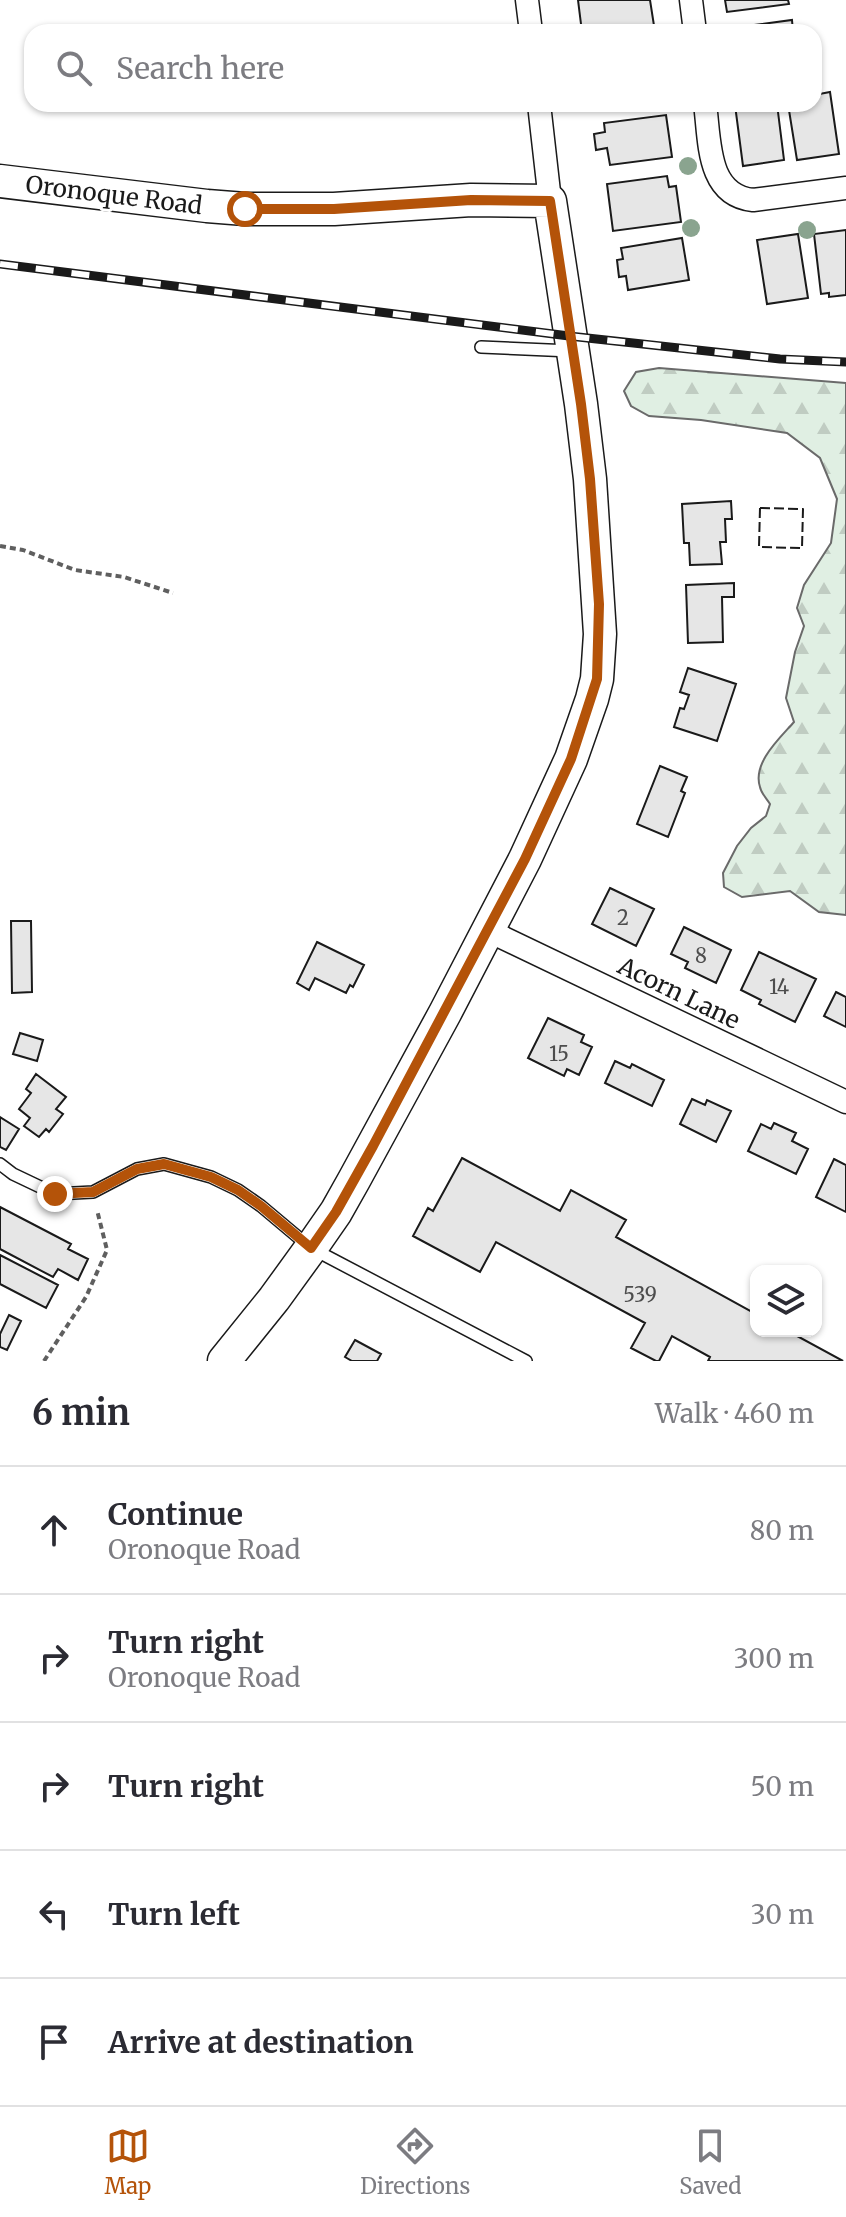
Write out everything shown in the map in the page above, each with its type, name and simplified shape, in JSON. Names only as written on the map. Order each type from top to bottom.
[{"type":"street","points":[[527,0],[530,24]]},
{"type":"street","points":[[691,0],[694,24]]},
{"type":"street","points":[[224,1361],[311,1248],[354,1180],[525,859],[583,728],[597,679],[600,634],[587,454],[540,112]]},
{"type":"street","points":[[706,112],[714,169],[730,193],[753,200],[846,188]]},
{"type":"street","name":"Oronoque Road","points":[[0,181],[245,209],[334,209],[471,200],[550,201]]},
{"type":"street","name":"Acorn Lane","points":[[489,931],[846,1102]]},
{"type":"lane","points":[[481,347],[572,351]]},
{"type":"lane","points":[[0,1164],[13,1174],[55,1194],[93,1192],[137,1169],[164,1164],[211,1177],[261,1206],[311,1248],[526,1361]]},
{"type":"path","points":[[0,546],[23,550],[75,570],[124,577],[173,593]]},
{"type":"path","points":[[44,1361],[86,1297],[107,1250],[93,1192]]},
{"type":"green space","points":[[659,368],[846,383],[846,915],[819,912],[790,891],[742,897],[724,887],[723,873],[737,846],[751,828],[766,816],[770,804],[761,789],[760,769],[775,743],[794,722],[786,698],[795,652],[804,626],[797,608],[804,585],[831,543],[837,499],[820,458],[787,433],[649,416],[631,406],[624,391],[636,372]]},
{"type":"building","points":[[578,0],[650,0],[654,24],[581,24]]},
{"type":"building","points":[[725,0],[788,0],[789,4],[727,12]]},
{"type":"building","points":[[792,20],[792,24],[762,24]]},
{"type":"building","points":[[830,92],[839,154],[797,160],[789,112],[822,112],[822,94]]},
{"type":"building","points":[[736,112],[778,112],[784,160],[743,166]]},
{"type":"building","points":[[666,115],[672,157],[610,165],[607,148],[596,150],[594,134],[605,132],[604,123]]},
{"type":"building","points":[[667,176],[669,187],[676,186],[681,222],[613,231],[607,184]]},
{"type":"building","points":[[846,230],[846,295],[829,297],[829,293],[821,294],[814,234]]},
{"type":"building","points":[[798,234],[808,298],[767,304],[757,240]]},
{"type":"building","points":[[682,238],[689,280],[628,290],[626,276],[619,277],[617,260],[623,259],[621,248]]},
{"type":"building","points":[[731,501],[732,519],[725,519],[726,542],[720,542],[722,564],[690,565],[689,543],[684,543],[682,504]]},
{"type":"building","points":[[734,583],[734,597],[722,597],[723,642],[688,643],[686,585]]},
{"type":"building","points":[[688,668],[736,684],[717,741],[674,727],[680,708],[684,709],[689,695],[680,692]]},
{"type":"building","points":[[660,766],[687,777],[681,791],[685,793],[668,837],[637,824]]},
{"type":"building","points":[[610,888],[654,909],[636,946],[592,924]]},
{"type":"building","points":[[11,921],[31,921],[32,992],[12,993]]},
{"type":"building","points":[[684,927],[731,950],[716,983],[685,968],[688,962],[671,954]]},
{"type":"building","points":[[317,942],[364,965],[353,987],[350,985],[346,993],[315,978],[309,990],[297,983]]},
{"type":"building","points":[[759,952],[816,979],[795,1022],[759,1004],[761,1000],[741,990]]},
{"type":"building","points":[[836,992],[846,997],[846,1027],[824,1016]]},
{"type":"building","points":[[548,1018],[584,1035],[581,1042],[592,1047],[579,1075],[567,1069],[564,1076],[528,1058]]},
{"type":"building","points":[[20,1033],[43,1040],[37,1061],[13,1054]]},
{"type":"building","points":[[615,1061],[630,1068],[632,1064],[664,1080],[652,1106],[605,1083]]},
{"type":"building","points":[[36,1074],[66,1097],[56,1109],[63,1114],[49,1132],[46,1129],[39,1137],[24,1126],[30,1118],[19,1109],[31,1093],[26,1089]]},
{"type":"building","points":[[692,1099],[705,1105],[707,1100],[731,1111],[716,1142],[680,1124]]},
{"type":"building","points":[[0,1117],[19,1129],[6,1150],[0,1147]]},
{"type":"building","points":[[774,1123],[796,1133],[792,1141],[808,1149],[796,1174],[748,1151],[761,1124],[771,1129]]},
{"type":"building","points":[[462,1158],[560,1211],[571,1190],[626,1220],[616,1237],[750,1311],[750,1337],[799,1337],[843,1361],[708,1361],[710,1357],[672,1336],[659,1361],[656,1361],[631,1348],[645,1323],[496,1242],[480,1272],[413,1236],[428,1208],[433,1211]]},
{"type":"building","points":[[834,1159],[846,1165],[846,1212],[816,1197]]},
{"type":"building","points":[[0,1207],[71,1244],[68,1249],[88,1259],[78,1280],[58,1269],[53,1277],[0,1249]]},
{"type":"building","points":[[0,1255],[58,1285],[46,1308],[0,1284]]},
{"type":"building","points":[[9,1315],[21,1321],[7,1350],[0,1347],[0,1334]]},
{"type":"building","points":[[355,1340],[381,1354],[377,1361],[352,1361],[345,1357]]},
{"type":"railway","points":[[0,264],[569,336],[780,359],[846,362]]},
{"type":"fence","points":[[760,508],[803,509],[802,548],[759,547],[760,508]]},
{"type":"route","points":[[55,1194],[93,1192],[137,1169],[164,1164],[211,1177],[238,1190],[311,1248],[336,1212],[489,931],[571,759],[597,679],[599,604],[590,479],[550,201],[471,200],[334,209],[245,209]]}]
